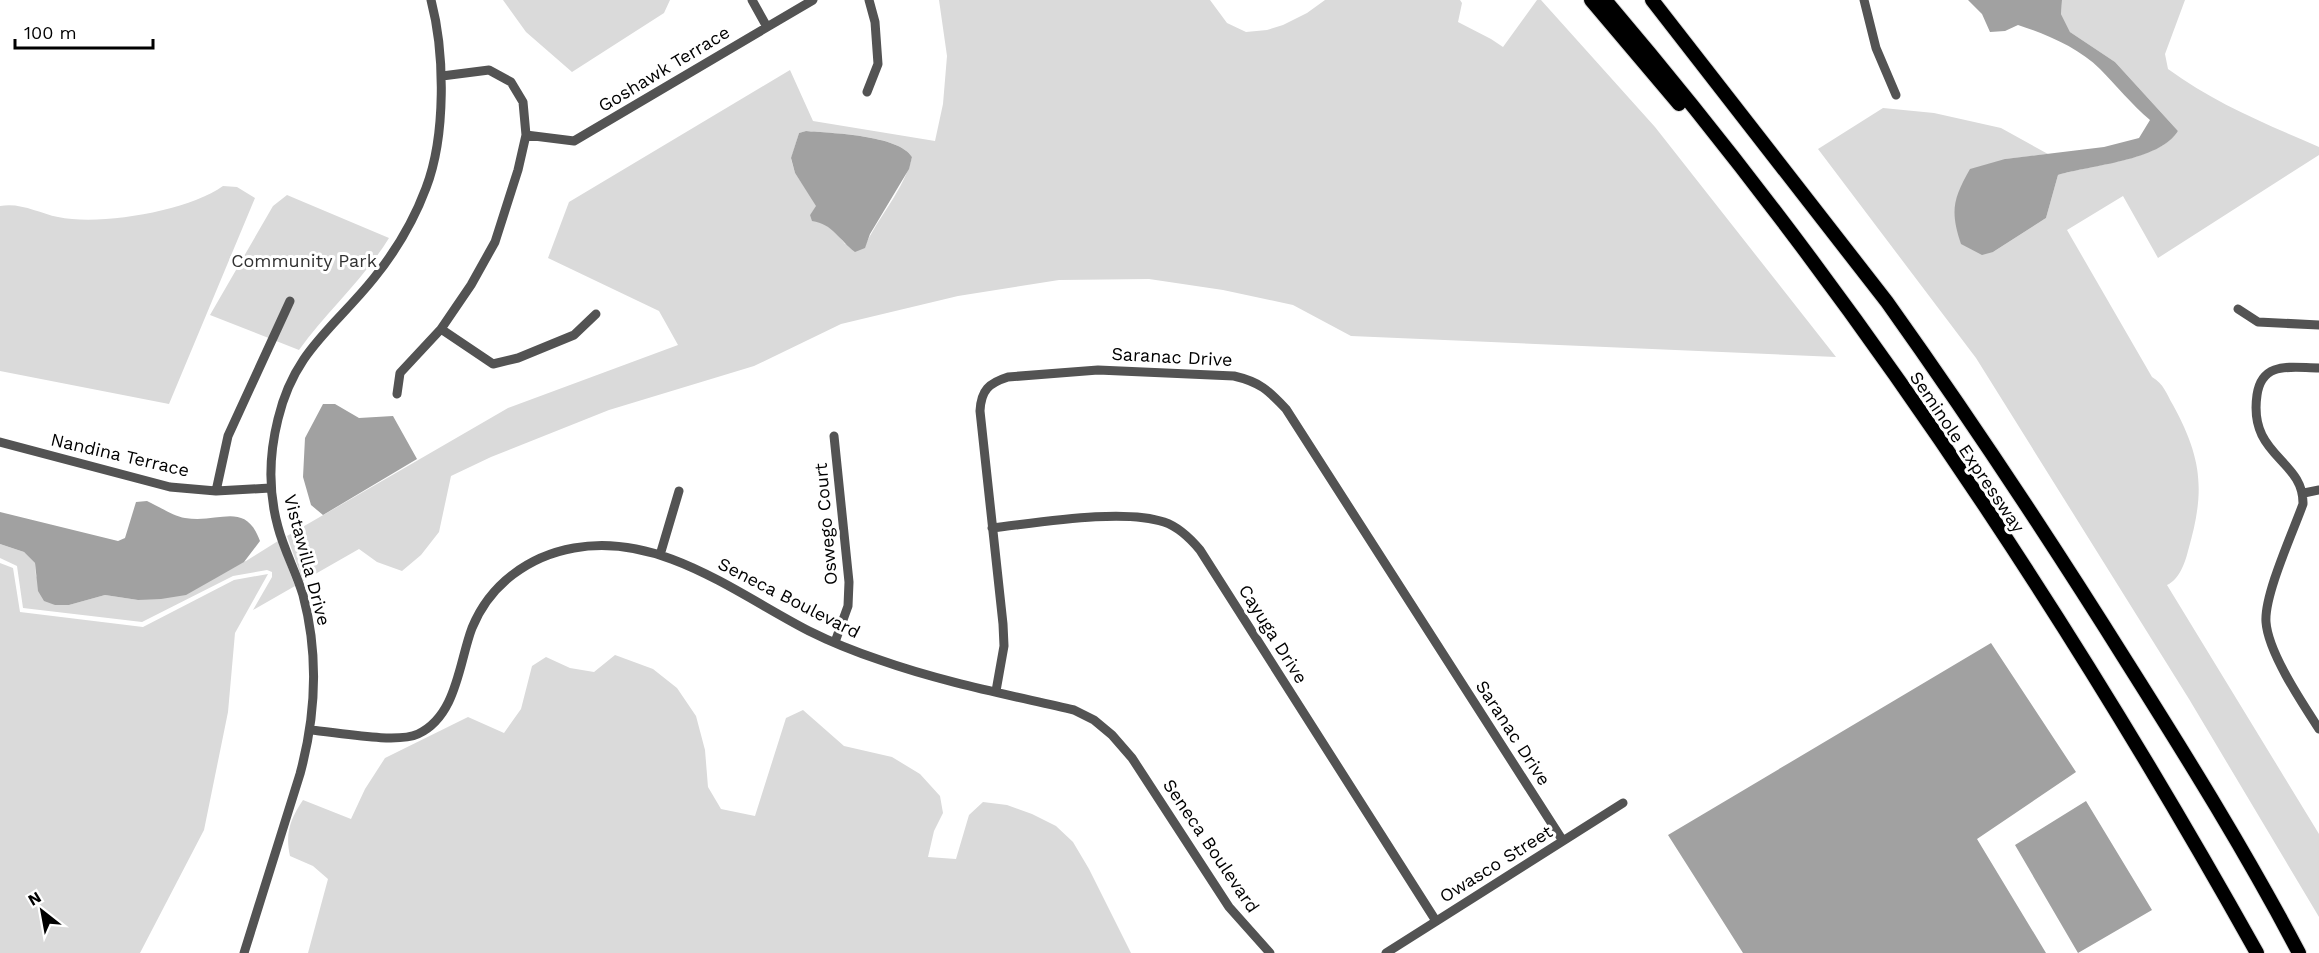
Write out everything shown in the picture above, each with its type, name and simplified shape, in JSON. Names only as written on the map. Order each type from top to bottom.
[{"type":"highway","points":[[1591,0],[1709,141],[1735,161]]},
{"type":"highway","name":"Seminole Expressway","points":[[1605,0],[1653,56],[1840,299],[1963,477],[2064,630],[2166,796],[2257,953]]},
{"type":"highway","name":"Seminole Expressway","points":[[1652,0],[1918,344],[2049,538],[2192,765],[2299,953]]},
{"type":"street","name":"Vistawilla Drive","points":[[244,953],[306,752],[315,680],[312,640],[303,594],[278,527],[270,489],[272,447],[278,417],[291,382],[306,354],[373,279],[394,250],[427,187],[435,158],[442,76],[440,44],[431,0]]},
{"type":"street","points":[[752,0],[767,27]]},
{"type":"street","name":"Goshawk Terrace","points":[[526,135],[574,141],[813,0]]},
{"type":"street","points":[[867,92],[878,64],[875,22],[869,0]]},
{"type":"street","points":[[1864,0],[1876,48],[1896,95]]},
{"type":"street","points":[[397,394],[400,373],[441,328],[471,285],[495,242],[518,170],[526,135],[523,102],[511,82],[489,70],[442,76]]},
{"type":"street","points":[[216,491],[228,436],[290,301]]},
{"type":"street","points":[[2238,309],[2258,322],[2319,325]]},
{"type":"street","points":[[441,328],[493,364],[518,358],[574,335],[596,314]]},
{"type":"street","points":[[2319,368],[2279,367],[2270,371],[2259,383],[2256,406],[2256,419],[2260,433],[2271,451],[2294,474],[2304,494],[2303,504],[2270,594],[2266,622],[2269,638],[2277,658],[2319,729]]},
{"type":"street","name":"Saranac Drive","points":[[996,691],[1004,646],[1004,624],[980,411],[985,388],[994,381],[1008,377],[1098,370],[1234,376],[1254,381],[1287,409],[1563,841]]},
{"type":"street","name":"Oswego Court","points":[[834,435],[849,582],[848,606],[835,642]]},
{"type":"street","name":"Nandina Terrace","points":[[0,442],[170,487],[216,491],[270,489]]},
{"type":"street","points":[[2304,494],[2319,490]]},
{"type":"street","points":[[660,555],[679,491]]},
{"type":"street","name":"Cayuga Drive","points":[[992,528],[1130,516],[1166,523],[1191,539],[1436,921]]},
{"type":"street","name":"Seneca Boulevard","points":[[310,730],[392,738],[417,734],[435,722],[446,706],[472,628],[484,604],[522,566],[544,555],[600,544],[660,555],[686,565],[810,632],[881,661],[1074,710],[1094,720],[1112,735],[1132,758],[1229,907],[1270,953]]},
{"type":"street","name":"Owasco Street","points":[[1386,953],[1623,803]]},
{"type":"green space","points":[[503,0],[670,0],[664,13],[572,72],[526,32]]},
{"type":"green space","points":[[939,0],[1210,0],[1227,23],[1246,32],[1267,30],[1283,25],[1307,13],[1325,0],[1460,0],[1462,3],[1458,22],[1503,47],[1537,0],[1541,0],[1655,127],[1836,357],[1351,336],[1293,305],[1223,290],[1149,279],[1059,280],[958,296],[841,324],[754,366],[609,410],[491,457],[451,476],[439,532],[421,555],[402,571],[377,562],[359,549],[303,581],[287,536],[508,408],[678,345],[659,311],[548,258],[569,202],[790,70],[813,121],[935,141],[943,104],[947,56]],"holes":[[[806,131],[864,136],[893,144],[905,150],[912,157],[903,181],[864,248],[845,244],[835,231],[810,215],[817,206],[795,173],[791,159],[799,133]]]},
{"type":"green space","points":[[2062,0],[2185,0],[2165,54],[2168,69],[2222,103],[2319,147],[2319,155],[2158,258],[2123,196],[2067,230],[2152,377],[2164,389],[2190,443],[2198,476],[2197,511],[2183,566],[2175,579],[2167,585],[2319,834],[2319,917],[2189,699],[1976,358],[1818,149],[1883,108],[1934,113],[2001,128],[2048,154],[2005,159],[1993,252],[2046,218],[2058,175],[2141,155],[2169,141],[2178,131],[2115,62],[2070,32],[2061,14]]},
{"type":"green space","points":[[223,186],[237,187],[255,198],[169,404],[0,371],[0,206],[22,207],[58,217],[76,219],[120,218],[188,203]]},
{"type":"green space","name":"Community Park","points":[[287,195],[389,238],[368,268],[299,350],[210,315],[273,206]]},
{"type":"green space","points":[[278,541],[295,586],[253,610],[272,577],[272,572],[267,570],[233,576],[142,622],[23,608],[17,566],[0,558],[0,544],[24,552],[35,563],[36,576],[69,605],[105,595],[138,600],[246,561]]},
{"type":"green space","points":[[0,563],[13,568],[20,612],[143,627],[234,580],[268,574],[235,633],[228,712],[204,830],[140,953],[0,953]]},
{"type":"green space","points":[[615,655],[653,669],[677,688],[696,716],[705,750],[708,787],[721,809],[755,816],[786,718],[803,710],[844,746],[892,757],[920,774],[940,796],[943,813],[934,831],[928,857],[956,859],[969,815],[983,802],[1007,805],[1056,826],[1073,842],[1089,869],[1131,953],[308,953],[328,879],[313,866],[290,856],[288,841],[290,827],[303,800],[351,819],[365,789],[385,758],[468,717],[504,733],[521,709],[532,666],[546,657],[570,668],[594,672]]},
{"type":"shaded area","points":[[1968,0],[2062,0],[2061,14],[2070,32],[2115,62],[2178,131],[2169,141],[2141,155],[2058,175],[2046,218],[1993,252],[1982,255],[1961,244],[1955,223],[1957,197],[1970,169],[2005,159],[2104,147],[2139,138],[2150,120],[2092,61],[2051,37],[2018,25],[2005,31],[1990,32],[1982,14]]},
{"type":"shaded area","points":[[806,131],[863,136],[893,144],[905,150],[912,157],[909,169],[870,234],[865,248],[855,252],[831,229],[812,221],[810,215],[816,206],[795,173],[791,158],[799,133]]},
{"type":"shaded area","points":[[323,404],[335,404],[359,418],[393,416],[417,459],[323,515],[311,505],[303,477],[305,438]]},
{"type":"shaded area","points":[[147,501],[185,518],[239,517],[254,528],[260,541],[244,562],[186,595],[138,600],[105,595],[69,605],[55,605],[44,601],[38,591],[35,563],[24,552],[0,544],[0,512],[118,541],[125,538],[136,502]]},
{"type":"shaded area","points":[[1991,643],[2076,772],[1977,839],[2046,953],[1743,953],[1668,835]]},
{"type":"shaded area","points":[[2086,801],[2152,910],[2078,953],[2015,845]]}]
